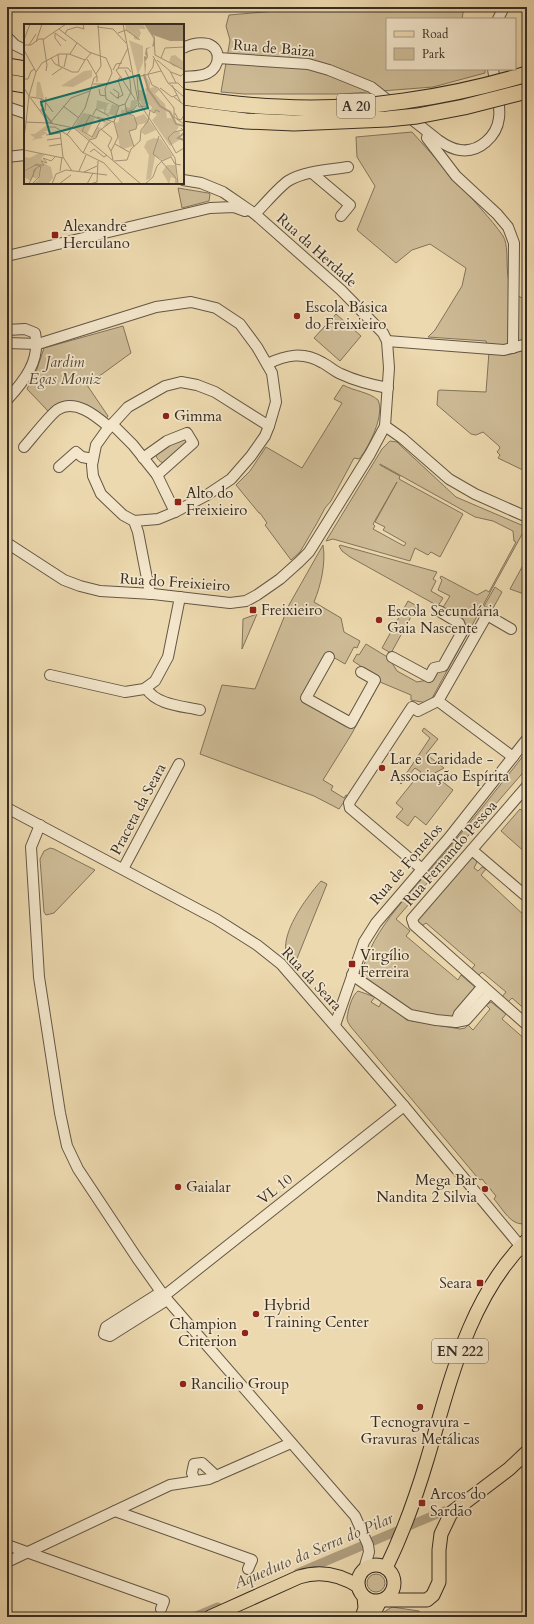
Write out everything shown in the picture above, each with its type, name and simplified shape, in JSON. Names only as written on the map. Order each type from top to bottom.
[{"type":"highway","points":[[7,66],[24,70]]},
{"type":"highway","name":"A 20","points":[[184,97],[228,104],[280,108],[352,106],[407,100],[466,91],[527,74]]},
{"type":"highway","points":[[7,82],[24,85]]},
{"type":"highway","name":"A 20","points":[[184,113],[246,121],[294,123],[380,120],[417,116],[464,107],[527,91]]},
{"type":"main road","name":"EN 222","points":[[386,1568],[399,1541],[414,1502],[447,1389],[460,1352],[477,1313],[492,1287],[525,1247]]},
{"type":"main road","points":[[210,1617],[299,1577],[309,1574],[333,1574],[342,1577],[372,1601],[427,1600],[433,1595],[440,1582],[439,1550],[441,1534],[451,1513],[509,1469],[527,1452]]},
{"type":"main road","points":[[362,1617],[365,1608],[358,1580],[364,1569],[375,1565],[386,1568],[391,1573],[395,1584],[404,1592],[427,1600]]},
{"type":"main road","points":[[372,1617],[382,1600],[392,1593],[395,1584]]},
{"type":"street","points":[[498,18],[504,7]]},
{"type":"street","points":[[7,37],[15,45],[24,50]]},
{"type":"street","points":[[184,48],[195,43],[209,45],[214,48],[218,58],[213,70],[206,74],[184,77]]},
{"type":"street","name":"Rua de Baiza","points":[[218,58],[308,64],[329,70],[371,87],[449,147],[461,150],[477,148],[492,137],[496,130],[499,119],[493,70]]},
{"type":"street","points":[[7,107],[24,113]]},
{"type":"street","points":[[428,132],[427,138],[456,176],[497,214],[508,227],[514,242],[513,348]]},
{"type":"street","points":[[7,157],[24,155]]},
{"type":"street","points":[[7,256],[210,208],[234,207],[254,214],[287,182],[312,173],[348,167]]},
{"type":"street","points":[[312,173],[350,205],[340,216]]},
{"type":"street","name":"Rua da Herdade","points":[[184,180],[201,183],[223,192],[254,214],[341,290],[376,325],[387,341]]},
{"type":"street","points":[[7,344],[38,344],[156,307],[191,302],[216,308],[240,324],[257,347],[272,373],[276,402],[269,426],[265,436],[251,456],[231,479],[207,495],[158,519],[134,521],[123,515],[101,494],[93,476],[93,459],[96,445],[128,407],[165,386],[181,382],[198,385],[215,392],[269,426]]},
{"type":"street","points":[[7,330],[25,329],[35,333],[38,344],[34,362],[24,380],[7,400]]},
{"type":"street","points":[[527,344],[513,348],[499,349],[387,341],[389,368],[385,426],[402,438],[448,479],[475,494],[527,517]]},
{"type":"street","points":[[267,364],[283,356],[303,355],[321,362],[339,374],[388,388]]},
{"type":"street","points":[[24,447],[57,410],[65,407],[83,408],[111,426],[143,458],[157,475],[175,512]]},
{"type":"street","name":"Rua do Freixieiro","points":[[7,543],[64,580],[100,591],[150,594],[230,603],[246,601],[280,579],[309,552],[370,454],[385,426]]},
{"type":"street","points":[[143,458],[167,441],[187,432],[193,443],[157,475]]},
{"type":"street","points":[[59,467],[76,452],[82,457],[93,459]]},
{"type":"street","points":[[134,521],[138,532],[150,594]]},
{"type":"street","points":[[50,675],[125,692],[146,688],[155,681],[168,657],[180,597]]},
{"type":"street","points":[[392,657],[429,677],[434,668],[443,666],[462,632],[459,623],[439,611]]},
{"type":"street","points":[[422,869],[350,808],[349,803],[412,707],[418,710],[438,701],[487,616],[510,629]]},
{"type":"street","points":[[329,657],[306,698],[351,723],[375,680],[361,672]]},
{"type":"street","points":[[146,688],[150,695],[158,699],[200,710]]},
{"type":"street","points":[[438,701],[513,757]]},
{"type":"street","name":"Rua de Fontelos","points":[[334,1026],[364,942],[376,923],[422,869],[527,739]]},
{"type":"street","name":"Praceta da Seara","points":[[123,869],[179,764]]},
{"type":"street","name":"Rua Fernando Pessoa","points":[[487,990],[412,922],[413,918],[527,786]]},
{"type":"street","name":"Rua da Seara","points":[[7,808],[216,919],[257,945],[280,964],[525,1247]]},
{"type":"street","points":[[40,825],[31,847],[39,977],[60,1113],[67,1146],[78,1169],[164,1296],[355,1516],[368,1545],[369,1552],[364,1569]]},
{"type":"street","points":[[472,850],[527,897]]},
{"type":"street","points":[[352,975],[410,1015],[456,1022],[459,1014],[487,990],[527,1025]]},
{"type":"street","name":"VL 10","points":[[164,1296],[404,1106]]},
{"type":"street","points":[[164,1296],[110,1336],[104,1334],[106,1327],[164,1296]]},
{"type":"street","points":[[7,1562],[170,1485],[216,1476],[291,1443]]},
{"type":"street","points":[[195,1481],[192,1473],[194,1464],[202,1463],[216,1476]]},
{"type":"street","points":[[115,1511],[252,1560],[248,1569]]},
{"type":"street","points":[[7,1545],[164,1601],[161,1609]]},
{"type":"green space","points":[[286,7],[464,7],[462,18],[386,18],[386,70],[485,70],[485,73],[433,87],[342,94],[244,94],[221,92],[230,40],[226,26],[229,15],[276,11]]},
{"type":"green space","points":[[412,132],[503,236],[506,243],[509,282],[512,290],[518,296],[527,299],[527,472],[498,458],[500,455],[497,452],[500,448],[499,446],[483,432],[476,435],[471,434],[437,405],[438,391],[440,390],[486,392],[489,352],[486,341],[428,337],[435,330],[462,286],[466,268],[430,244],[412,250],[396,263],[357,230],[375,186],[357,157],[356,137]]},
{"type":"green space","points":[[178,188],[208,193],[210,194],[209,201],[182,208]]},
{"type":"green space","points":[[336,314],[361,336],[340,361],[314,338]]},
{"type":"green space","name":"Jardim Egas Moniz","points":[[123,326],[131,353],[87,385],[108,416],[106,419],[54,406],[48,411],[27,389],[37,369],[44,348]]},
{"type":"green space","points":[[343,385],[370,395],[378,400],[380,406],[378,422],[363,454],[359,459],[354,458],[331,501],[325,508],[300,552],[291,560],[265,525],[267,523],[260,513],[236,485],[250,471],[266,447],[302,468],[342,403],[334,399]]},
{"type":"green space","points":[[181,438],[188,443],[164,463],[159,460],[156,456],[156,452]]},
{"type":"green space","points":[[390,441],[397,442],[456,497],[526,527],[431,700],[427,703],[411,700],[411,695],[380,682],[351,735],[323,780],[333,786],[331,790],[344,798],[346,795],[348,796],[339,809],[314,796],[200,754],[222,685],[255,689],[289,605],[323,545],[324,559],[322,574],[314,602],[341,618],[344,632],[360,641],[357,648],[354,647],[345,664],[328,654],[302,701],[345,726],[373,677],[365,669],[353,661],[366,644],[389,658],[397,671],[417,682],[433,679],[464,630],[442,609],[450,596],[438,590],[442,580],[440,578],[441,576],[477,595],[486,590],[489,592],[516,542],[514,541],[513,531],[493,521],[475,517],[380,464],[400,476],[399,479],[463,514],[440,557],[431,552],[428,555],[415,548],[410,561],[333,539],[326,541],[382,449]],"holes":[[[397,482],[375,522],[385,527],[383,530],[406,543],[404,546],[373,529],[375,526],[373,524]]]},
{"type":"green space","points":[[340,545],[437,572],[433,579],[436,581],[431,591],[443,598],[438,606],[350,557],[342,551],[339,546]]},
{"type":"green space","points":[[527,558],[527,595],[510,589]]},
{"type":"green space","points":[[495,587],[502,592],[492,610],[484,606]]},
{"type":"green space","points":[[408,601],[417,606],[391,653],[382,648]]},
{"type":"green space","points":[[257,614],[242,649],[243,619]]},
{"type":"green space","points":[[424,728],[438,739],[426,754],[444,768],[433,774],[453,790],[426,825],[415,816],[408,826],[396,817],[403,809],[396,803],[421,772],[415,768],[401,784],[400,783],[430,738],[422,731]]},
{"type":"green space","points":[[527,751],[527,768],[396,919],[410,931],[406,936],[458,980],[461,975],[476,988],[450,1018],[410,1012],[361,976],[366,958],[374,941],[397,908],[458,837]]},
{"type":"green space","points":[[520,809],[527,815],[527,854],[501,831]]},
{"type":"green space","points":[[50,848],[95,870],[54,913],[46,915],[44,912],[40,859],[44,851]]},
{"type":"green space","points":[[473,858],[477,862],[474,868],[478,871],[482,867],[486,869],[481,875],[527,918],[527,1011],[512,998],[507,1003],[501,998],[506,992],[482,972],[477,977],[470,971],[475,965],[426,923],[420,927],[414,922],[470,859]]},
{"type":"green space","points":[[321,881],[327,884],[294,966],[287,957],[286,947],[292,922],[299,910]]},
{"type":"green space","points":[[358,991],[375,997],[371,1002],[379,1007],[382,1001],[407,1020],[460,1029],[465,1028],[468,1025],[473,1030],[490,1009],[486,1005],[491,1002],[506,1014],[502,1019],[527,1041],[526,1223],[516,1223],[508,1216],[494,1199],[496,1196],[482,1179],[480,1180],[477,1177],[351,1027],[347,1020],[349,1007],[352,999]]},
{"type":"green space","points":[[376,1574],[382,1577],[385,1583],[382,1589],[376,1592],[370,1589],[367,1583],[370,1577]]},
{"type":"green space","points":[[392,1607],[419,1611],[422,1617],[383,1617],[384,1612]]},
{"type":"waterway","name":"Aqueduto da Serra do Pilar","points":[[298,1573],[444,1511]]},
{"type":"waterway","name":"Aqueduto da Serra do Pilar","points":[[194,1617],[218,1607]]},
{"type":"place","name":"Alexandre Herculano","points":[[55,235]]},
{"type":"place","name":"Escola Básica do Freixieiro","points":[[297,316]]},
{"type":"place","name":"Gimma","points":[[166,416]]},
{"type":"place","name":"Alto do Freixieiro","points":[[178,502]]},
{"type":"place","name":"Freixieiro","points":[[253,610]]},
{"type":"place","name":"Escola Secundária Gaia Nascente","points":[[379,620]]},
{"type":"place","name":"Lar e Caridade - Associação Espírita","points":[[382,768]]},
{"type":"place","name":"Virgílio Ferreira","points":[[352,964]]},
{"type":"place","name":"Gaialar","points":[[178,1187]]},
{"type":"place","name":"Mega Bar Nandita 2 Silvia","points":[[485,1189]]},
{"type":"place","name":"Seara","points":[[480,1283]]},
{"type":"place","name":"Hybrid Training Center","points":[[256,1314]]},
{"type":"place","name":"Champion Criterion","points":[[245,1333]]},
{"type":"place","name":"Rancilio Group","points":[[183,1384]]},
{"type":"place","name":"Tecnogravura - Gravuras Metálicas","points":[[420,1407]]},
{"type":"place","name":"Arcos do Sardão","points":[[422,1503]]}]
